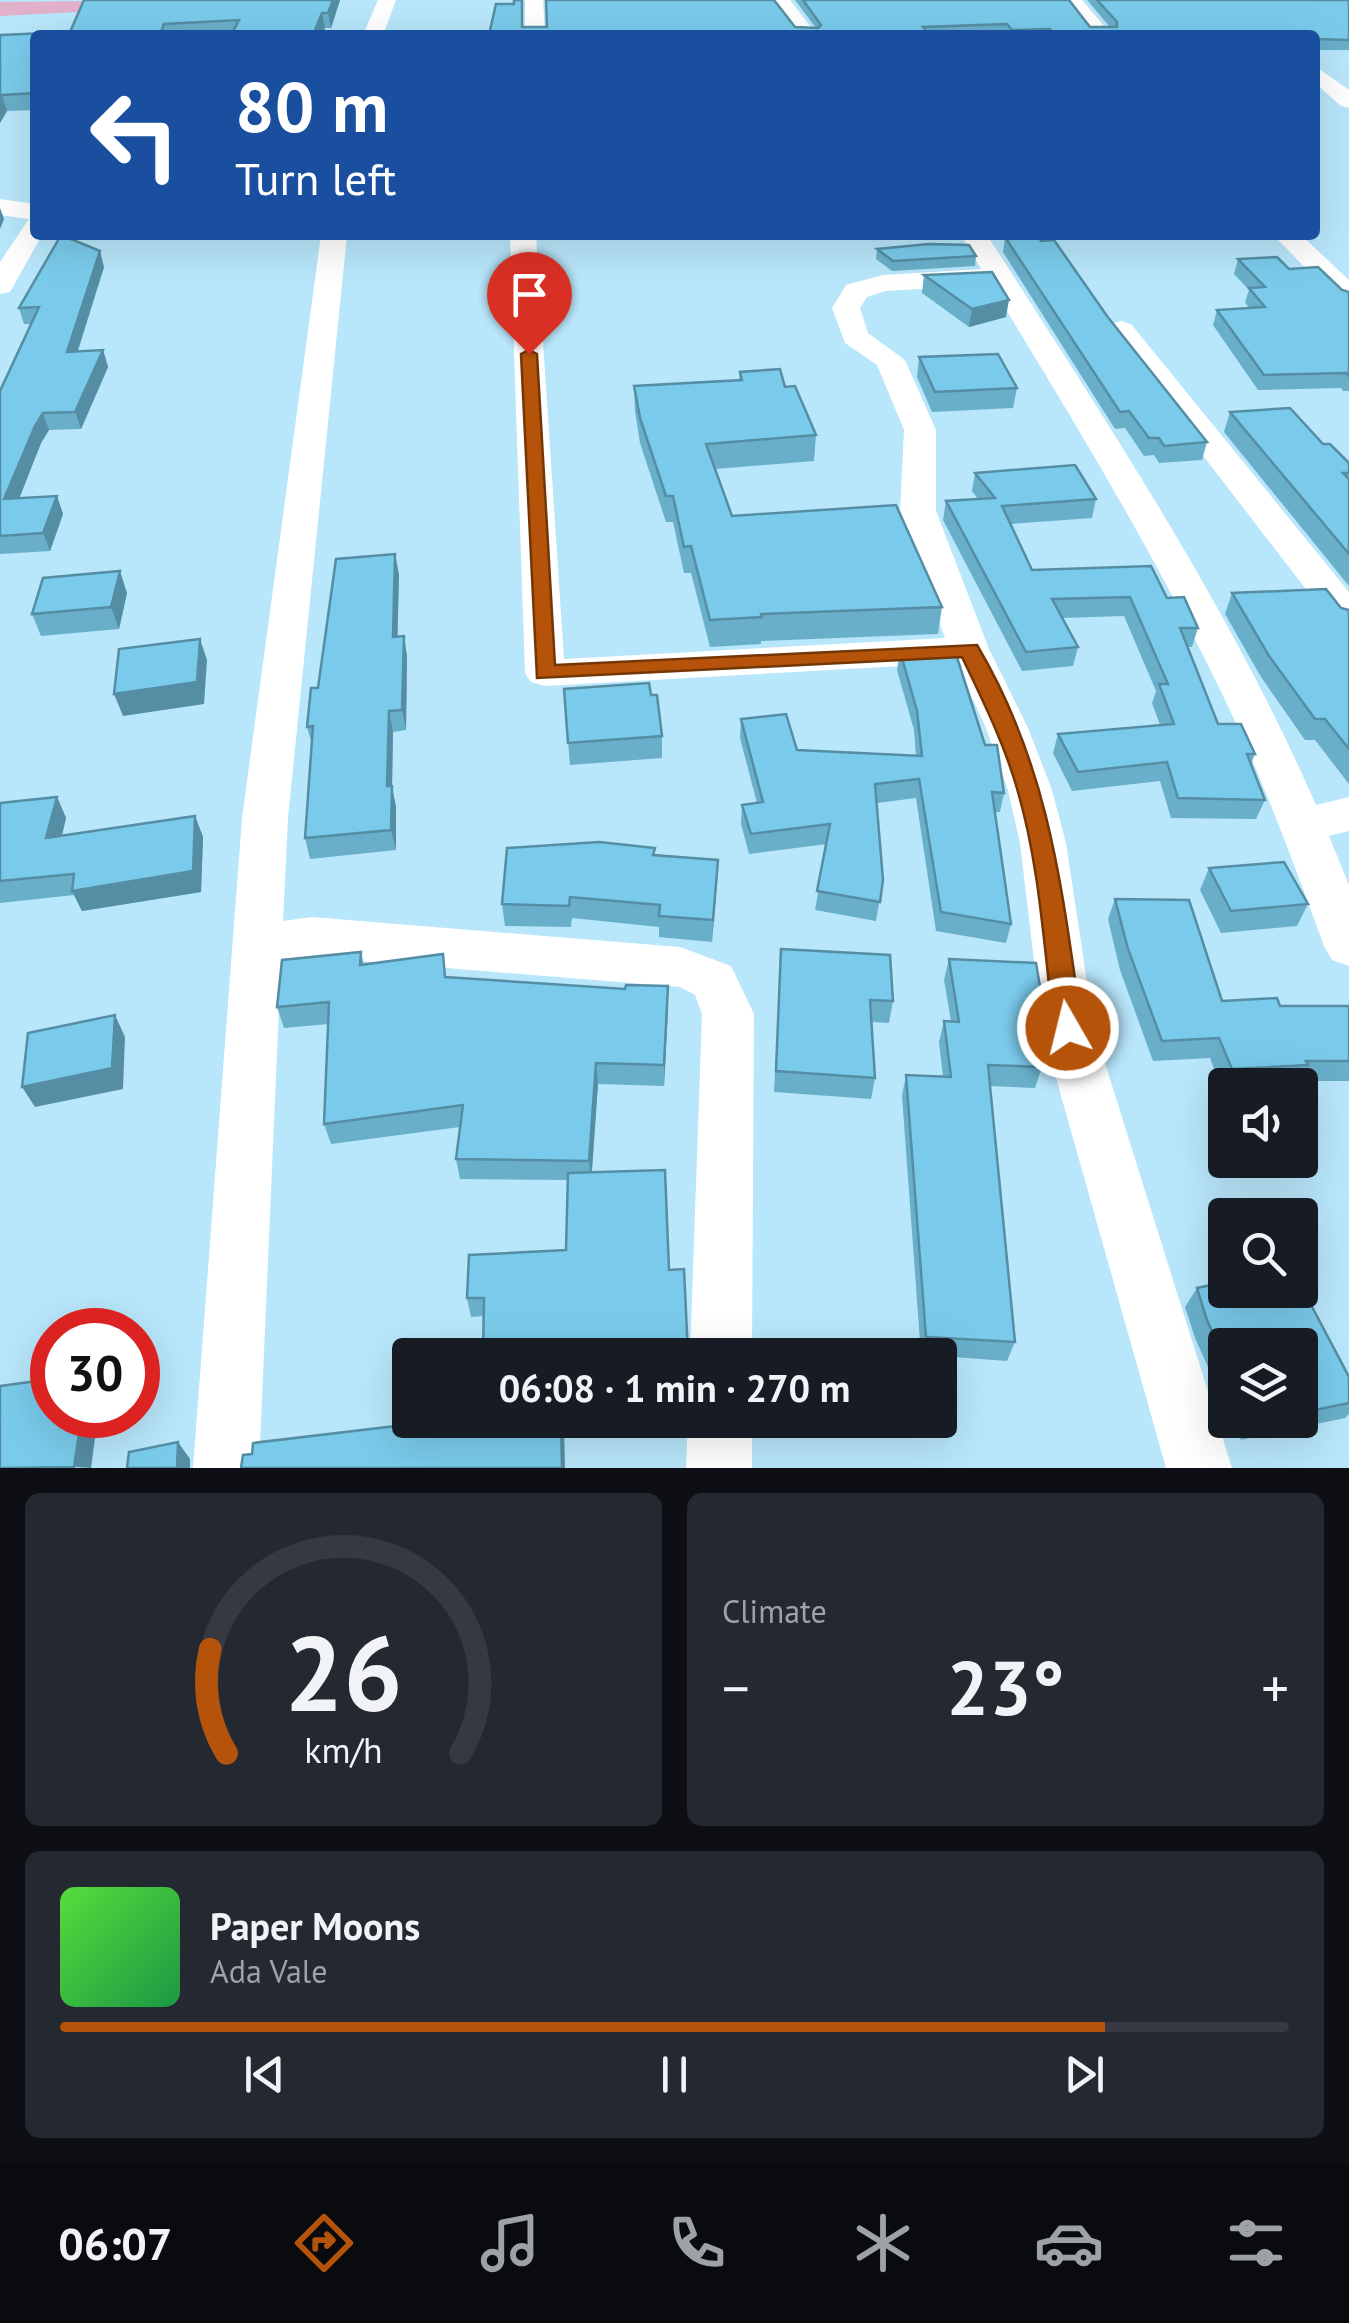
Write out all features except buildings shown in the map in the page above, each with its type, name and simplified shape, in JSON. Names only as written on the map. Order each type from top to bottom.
[{"type":"main road","points":[[0,1],[19,0]]},
{"type":"main road","points":[[0,9],[172,0]]},
{"type":"street","points":[[375,30],[386,0]]},
{"type":"street","points":[[534,0],[535,30]]},
{"type":"street","points":[[780,0],[802,30]]},
{"type":"street","points":[[1072,0],[1098,30]]},
{"type":"street","points":[[1320,76],[1349,101]]},
{"type":"street","points":[[0,207],[30,208]]},
{"type":"street","points":[[0,286],[30,234]]},
{"type":"street","points":[[226,1468],[266,818],[333,240]]},
{"type":"street","points":[[523,240],[545,673],[969,650]]},
{"type":"street","points":[[977,240],[1220,648],[1303,825],[1349,946]]},
{"type":"street","points":[[1291,240],[1349,296]]},
{"type":"street","points":[[1000,276],[883,284],[856,291],[846,308],[855,337],[890,360],[920,430],[918,511],[969,650],[1007,728],[1030,790],[1043,843],[1068,1028],[1199,1468]]},
{"type":"street","points":[[1121,330],[1349,618]]},
{"type":"street","points":[[1303,825],[1349,814]]},
{"type":"street","points":[[261,944],[312,938],[680,966],[708,974],[721,990],[728,1014],[721,1338]]},
{"type":"street","points":[[719,1468],[720,1438]]},
{"type":"route","points":[[529,354],[545,673],[969,650],[1007,728],[1030,790],[1043,843],[1068,1028]]}]
